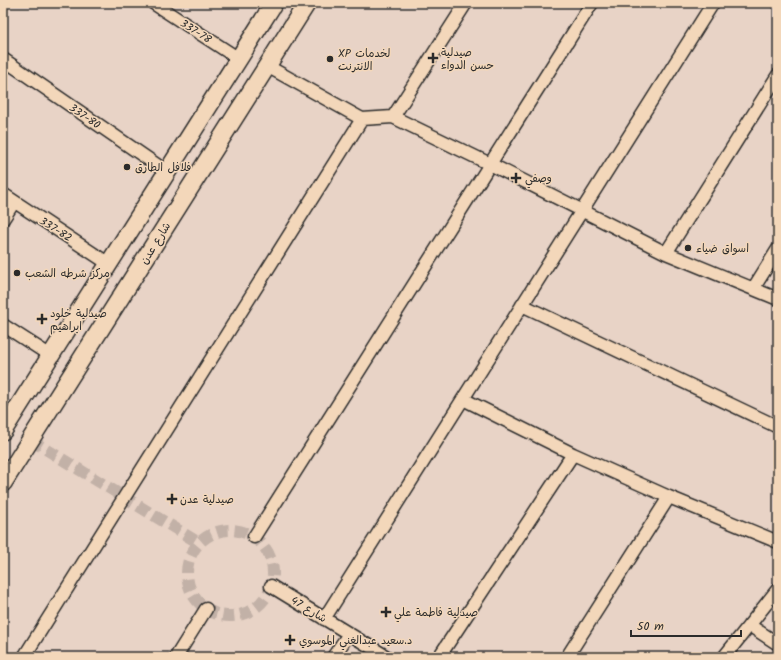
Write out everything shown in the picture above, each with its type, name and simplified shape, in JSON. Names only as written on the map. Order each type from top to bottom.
[{"type":"street","name":"337-78","points":[[153,3],[238,59]]},
{"type":"street","points":[[3,431],[274,3]]},
{"type":"street","name":"شارع عدن","points":[[3,483],[307,3]]},
{"type":"street","points":[[393,117],[466,3]]},
{"type":"street","points":[[254,537],[592,3]]},
{"type":"street","points":[[324,619],[713,3]]},
{"type":"street","name":"337-80","points":[[3,59],[167,172]]},
{"type":"street","points":[[267,66],[362,119],[393,117],[666,253],[778,300]]},
{"type":"street","points":[[666,253],[778,75]]},
{"type":"street","points":[[24,657],[362,119]]},
{"type":"street","name":"337-82","points":[[3,194],[109,264]]},
{"type":"street","points":[[3,219],[14,202]]},
{"type":"street","points":[[753,289],[778,249]]},
{"type":"street","points":[[522,305],[778,426]]},
{"type":"street","points":[[3,325],[51,356]]},
{"type":"street","points":[[463,399],[573,454],[669,497],[778,542]]},
{"type":"street","points":[[439,657],[573,454]]},
{"type":"street","points":[[567,657],[669,497]]},
{"type":"street","name":"شارع 47","points":[[271,586],[387,657]]},
{"type":"street","points":[[724,657],[778,589]]},
{"type":"street","points":[[176,657],[206,609]]},
{"type":"street","points":[[749,626],[778,644]]},
{"type":"street","points":[[333,657],[349,634]]},
{"type":"tunnel","points":[[31,440],[199,543]]},
{"type":"tunnel","points":[[230,530],[246,533],[254,537],[266,549],[270,557],[273,573],[270,589],[266,597],[254,609],[246,613],[230,616],[214,613],[206,609],[194,597],[190,589],[187,573],[190,557],[194,549],[206,537],[214,533],[230,530]]},
{"type":"place","name":"صيدلية حسن الدواء","points":[[433,58]]},
{"type":"place","name":"XP لخدمات الانترنت","points":[[330,59]]},
{"type":"place","name":"فلافل الطارق","points":[[127,167]]},
{"type":"place","name":"وصفي","points":[[516,178]]},
{"type":"place","name":"اسواق ضياء","points":[[688,248]]},
{"type":"place","name":"مركز شرطه الشعب","points":[[17,273]]},
{"type":"place","name":"صيدلية خلود ابراهيم","points":[[42,319]]},
{"type":"place","name":"صيدلية عدن","points":[[172,499]]},
{"type":"place","name":"صيدلية فاطمة علي","points":[[386,612]]},
{"type":"place","name":"د.سعيد عبدالغني الموسوي","points":[[290,640]]}]
